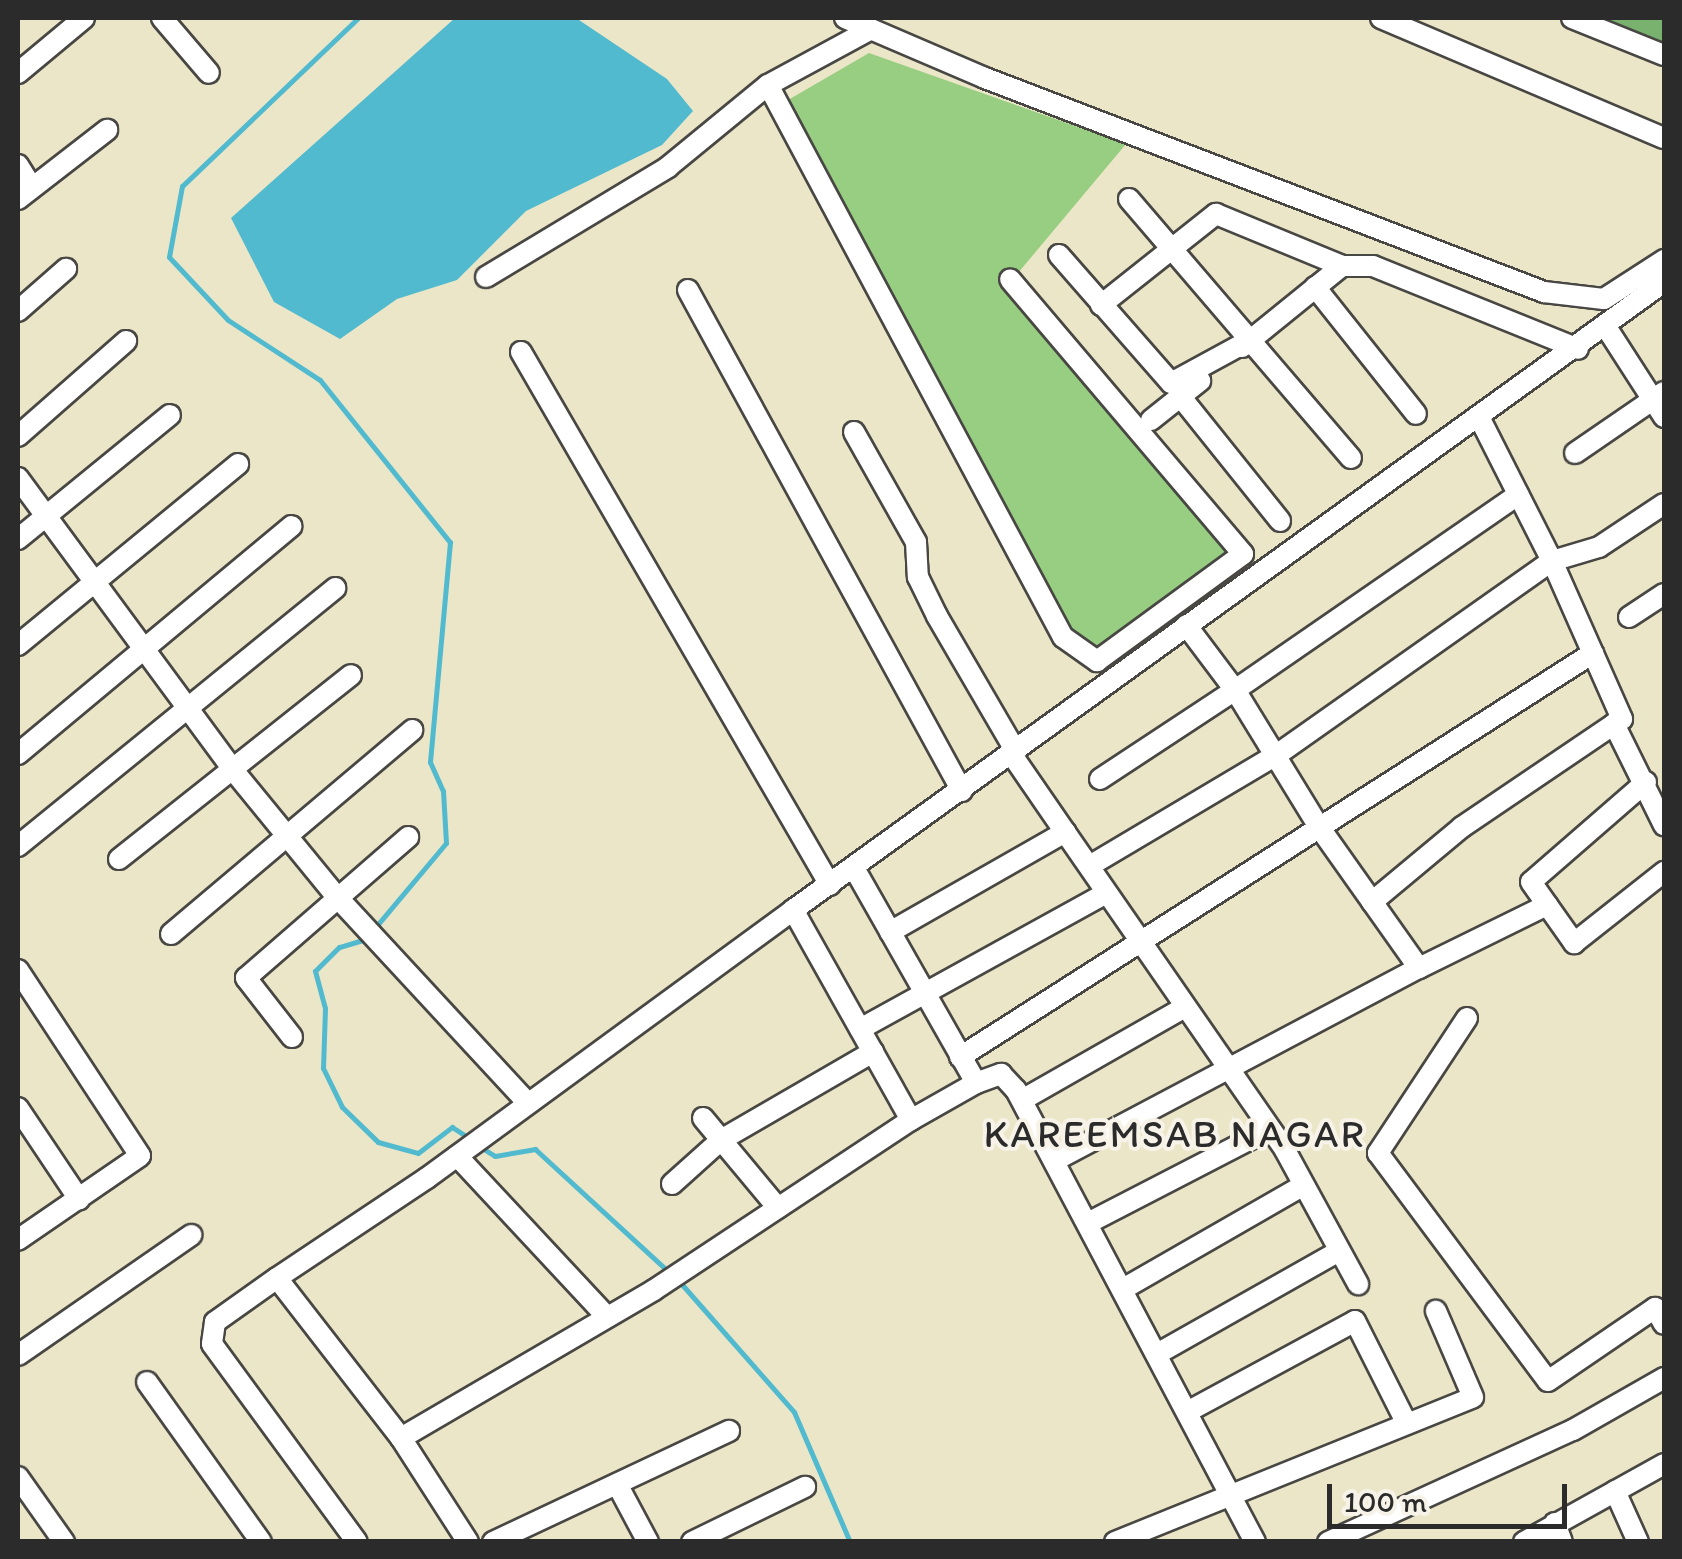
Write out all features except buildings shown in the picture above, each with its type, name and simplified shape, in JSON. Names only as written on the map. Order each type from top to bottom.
[{"type":"street","points":[[18,73],[84,18]]},
{"type":"street","points":[[162,18],[210,73]]},
{"type":"street","points":[[845,18],[1544,292],[1604,299],[1664,260]]},
{"type":"street","points":[[1380,18],[1664,138]]},
{"type":"street","points":[[1572,18],[1664,55]]},
{"type":"street","points":[[486,278],[668,167],[768,85],[870,29]]},
{"type":"street","points":[[768,85],[1063,637],[1097,661],[1243,554],[1010,279]]},
{"type":"street","points":[[18,165],[25,193],[107,130]]},
{"type":"street","points":[[1128,199],[1351,458]]},
{"type":"street","points":[[1101,305],[1216,214],[1342,266],[1373,266],[1578,349]]},
{"type":"street","points":[[1059,254],[1171,383],[1250,340]]},
{"type":"street","points":[[1150,420],[1342,266]]},
{"type":"street","points":[[18,311],[66,269]]},
{"type":"street","points":[[357,1542],[212,1344],[216,1322],[461,1152],[1186,626],[1578,349],[1664,282]]},
{"type":"street","points":[[1315,287],[1416,414]]},
{"type":"street","points":[[688,290],[962,791]]},
{"type":"street","points":[[1574,453],[1661,403],[1606,327]]},
{"type":"street","points":[[18,436],[126,341]]},
{"type":"street","points":[[521,352],[830,884]]},
{"type":"street","points":[[1180,396],[1280,521]]},
{"type":"street","points":[[18,539],[170,414]]},
{"type":"street","points":[[1372,902],[1462,827],[1622,719],[1552,561],[1479,417]]},
{"type":"street","points":[[854,432],[916,542],[918,577],[937,616],[1014,753],[1183,1008],[1270,1129],[1358,1284]]},
{"type":"street","points":[[18,644],[238,464]]},
{"type":"street","points":[[18,478],[233,770],[338,898],[527,1102]]},
{"type":"street","points":[[1100,779],[1518,495]]},
{"type":"street","points":[[1091,865],[1278,754],[1552,561],[1599,546],[1664,504]]},
{"type":"street","points":[[18,754],[292,526]]},
{"type":"street","points":[[18,846],[335,588]]},
{"type":"street","points":[[1630,617],[1664,594]]},
{"type":"street","points":[[1186,626],[1235,690],[1320,827],[1419,968]]},
{"type":"street","points":[[960,1056],[1142,947],[1320,827],[1594,653]]},
{"type":"street","points":[[120,859],[351,675]]},
{"type":"street","points":[[1614,724],[1664,825]]},
{"type":"street","points":[[171,934],[412,730]]},
{"type":"street","points":[[1646,782],[1531,882],[1574,943],[1664,872]]},
{"type":"street","points":[[890,932],[1065,832]]},
{"type":"street","points":[[292,1037],[246,978],[408,837]]},
{"type":"street","points":[[854,868],[976,1083]]},
{"type":"street","points":[[860,1029],[926,996],[1106,892]]},
{"type":"street","points":[[1054,1161],[1419,968],[1547,905]]},
{"type":"street","points":[[793,910],[911,1120]]},
{"type":"street","points":[[18,970],[140,1156],[18,1240]]},
{"type":"street","points":[[1022,1100],[1183,1008]]},
{"type":"street","points":[[1467,1018],[1378,1153],[1548,1381],[1661,1312]]},
{"type":"street","points":[[672,1184],[721,1140],[873,1052]]},
{"type":"street","points":[[401,1438],[674,1277],[911,1120],[976,1083],[1001,1074],[1022,1100],[1256,1542]]},
{"type":"street","points":[[18,1108],[79,1199]]},
{"type":"street","points":[[704,1118],[778,1208]]},
{"type":"street","points":[[1088,1223],[1270,1129]]},
{"type":"street","points":[[461,1152],[608,1317]]},
{"type":"street","points":[[1123,1290],[1302,1186]]},
{"type":"street","points":[[18,1355],[191,1235]]},
{"type":"street","points":[[1157,1354],[1339,1251]]},
{"type":"street","points":[[276,1278],[401,1438],[468,1542]]},
{"type":"street","points":[[1114,1542],[1232,1498],[1473,1397],[1436,1312]]},
{"type":"street","points":[[1187,1412],[1354,1321],[1407,1424]]},
{"type":"street","points":[[1328,1542],[1573,1430],[1664,1378]]},
{"type":"street","points":[[147,1382],[261,1542]]},
{"type":"street","points":[[493,1542],[729,1430]]},
{"type":"street","points":[[1524,1542],[1559,1532],[1615,1491],[1664,1464]]},
{"type":"street","points":[[18,1477],[64,1542]]},
{"type":"street","points":[[617,1484],[648,1542]]},
{"type":"street","points":[[692,1542],[805,1486]]},
{"type":"street","points":[[1615,1491],[1638,1542]]},
{"type":"green space","points":[[1565,18],[1664,18],[1664,56]]},
{"type":"green space","points":[[869,53],[1126,144],[1018,273],[1246,539],[1099,653],[1080,648],[788,100]]},
{"type":"water","points":[[455,18],[576,18],[667,79],[693,111],[662,145],[526,211],[457,280],[397,299],[340,339],[274,302],[231,218]]},
{"type":"waterway","points":[[358,18],[182,186],[169,257],[228,320],[320,380],[450,542],[430,762],[443,791],[446,843],[373,930]]},
{"type":"waterway","points":[[366,939],[339,947],[315,971],[325,1008],[323,1068],[342,1107],[378,1142],[418,1153],[452,1127],[469,1138]]},
{"type":"waterway","points":[[482,1148],[495,1156],[535,1149],[670,1273]]},
{"type":"waterway","points":[[678,1280],[794,1412],[850,1542]]},
{"type":"district","name":"KAREEMSAB NAGAR","points":[[1175,1135]]}]
